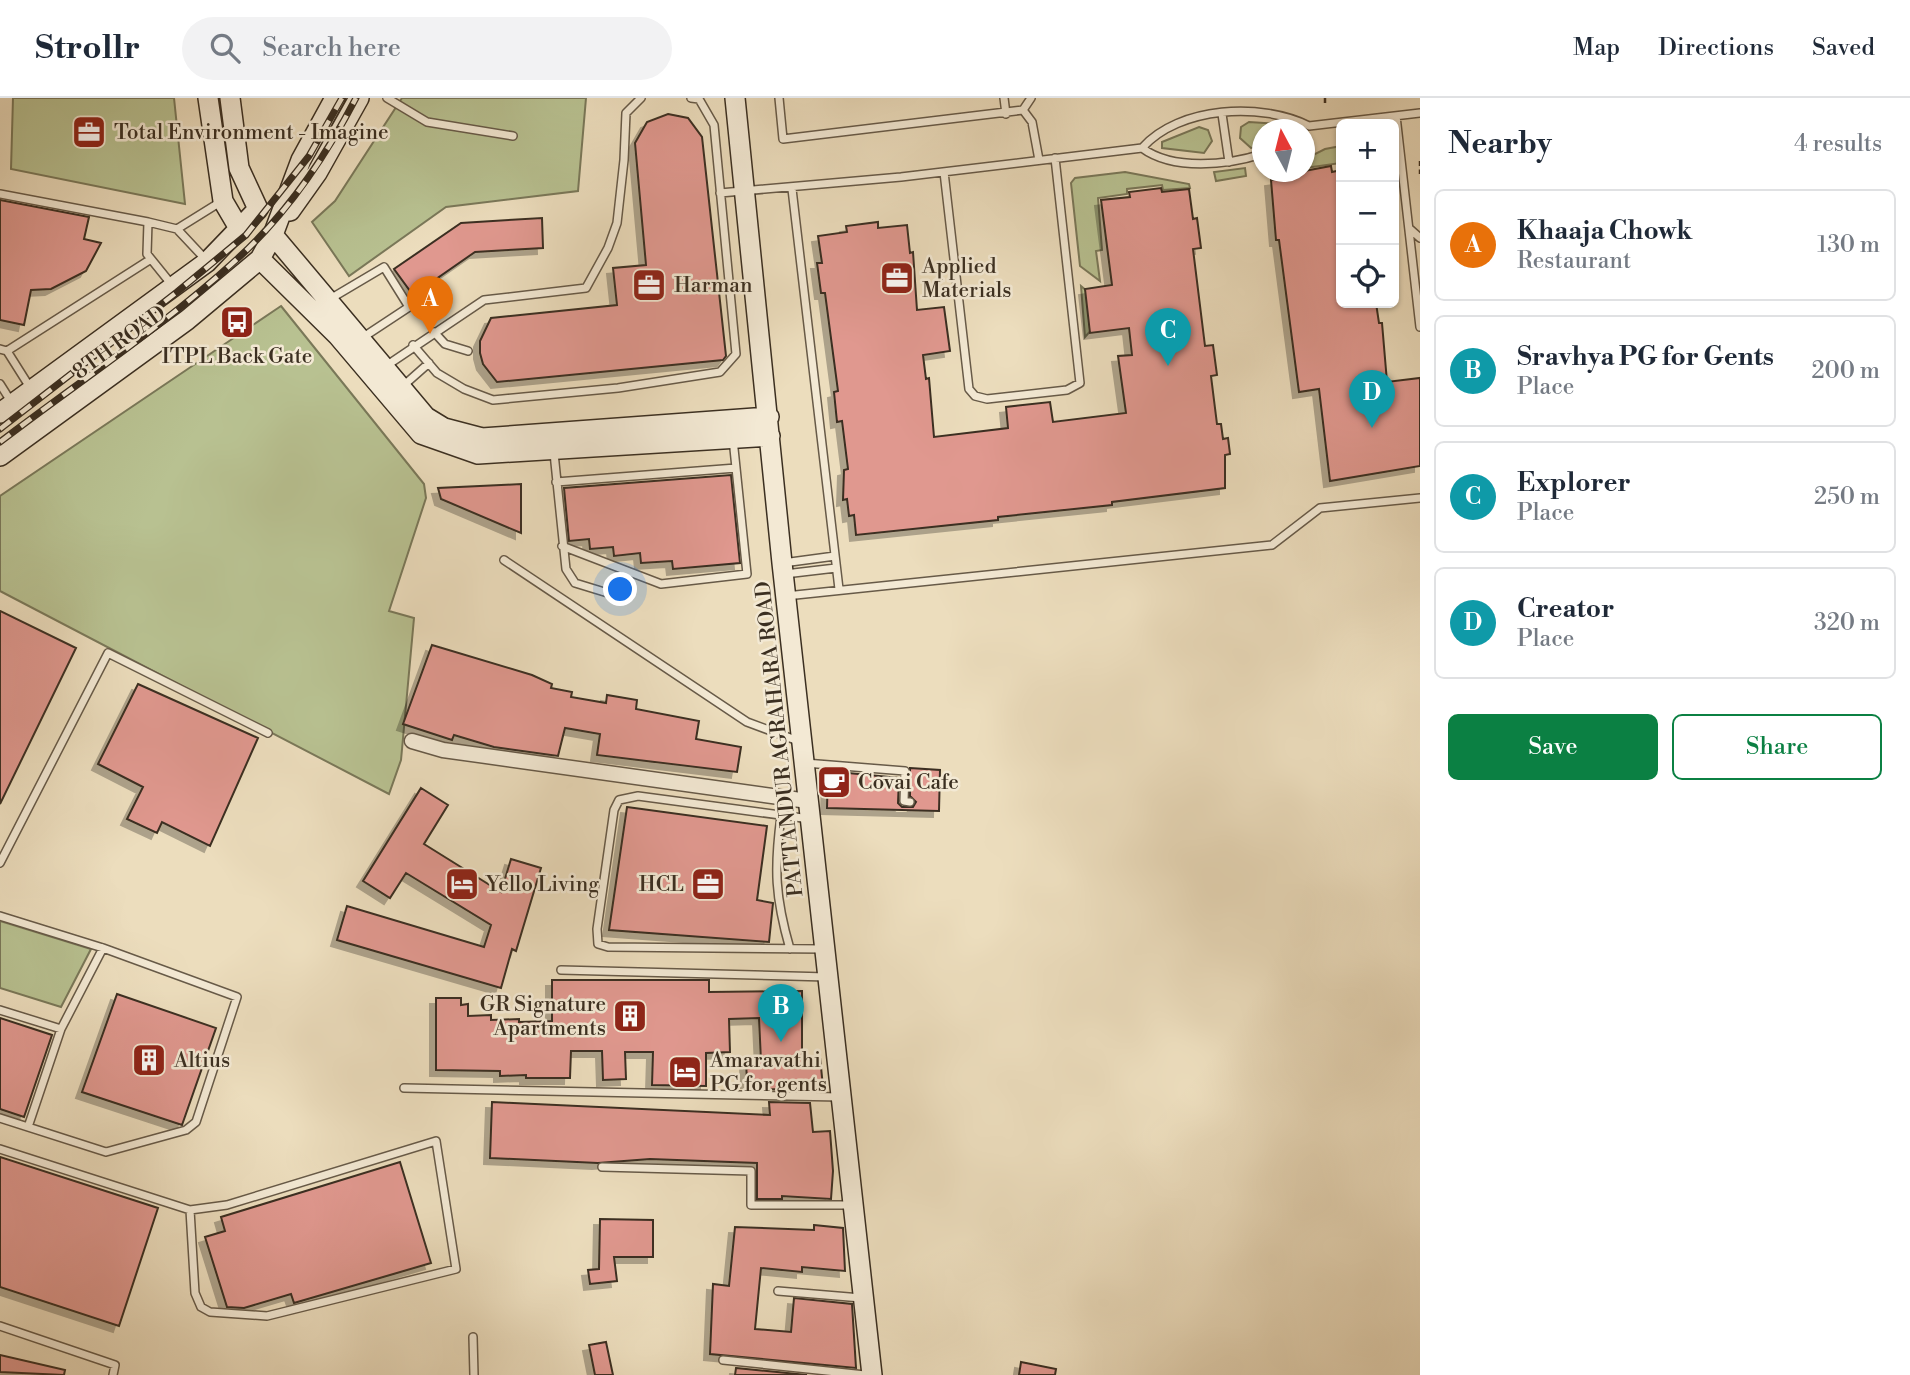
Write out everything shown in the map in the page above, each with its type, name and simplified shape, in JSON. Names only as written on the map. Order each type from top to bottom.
[{"type":"street","points":[[208,98],[223,201],[240,230]]},
{"type":"street","name":"8TH ROAD","points":[[6,408],[207,262],[258,209],[239,168],[230,98]]},
{"type":"street","points":[[273,235],[302,160],[335,98]]},
{"type":"street","points":[[359,98],[317,173],[273,235],[260,259],[396,393]]},
{"type":"street","name":"PATTANDUR AGRAHARA ROAD","points":[[735,98],[783,569],[872,1375]]},
{"type":"street","points":[[273,235],[386,366],[396,393],[421,435],[439,443],[478,454],[553,441],[769,427]]},
{"type":"street","name":"8TH ROAD","points":[[0,456],[187,320],[260,259]]},
{"type":"street","points":[[553,441],[733,439],[769,427]]},
{"type":"street","points":[[412,741],[443,750],[809,810]]},
{"type":"lane","points":[[387,98],[427,122],[513,136]]},
{"type":"lane","points":[[386,366],[484,300],[586,288],[614,232],[624,160],[626,113],[641,98]]},
{"type":"lane","points":[[414,345],[437,373],[464,389],[493,400],[618,388],[720,372],[736,354],[714,125],[699,99],[691,98]]},
{"type":"lane","points":[[779,98],[783,139],[1006,114],[1023,110],[1031,98]]},
{"type":"lane","points":[[1004,98],[1006,114]]},
{"type":"lane","points":[[1023,110],[1032,122],[1039,160]]},
{"type":"lane","points":[[720,193],[944,172],[1142,148],[1151,138],[1174,126],[1201,117],[1242,111],[1294,119]]},
{"type":"lane","points":[[1222,114],[1229,162]]},
{"type":"lane","points":[[1315,128],[1420,114]]},
{"type":"lane","points":[[1395,116],[1420,327]]},
{"type":"lane","points":[[1142,148],[1152,155],[1172,160],[1229,162],[1252,156]]},
{"type":"lane","points":[[944,172],[969,389],[975,396],[987,399],[1062,391],[1080,383],[1055,158]]},
{"type":"lane","points":[[792,188],[839,589]]},
{"type":"lane","points":[[0,194],[177,229],[207,262]]},
{"type":"lane","points":[[177,229],[223,201]]},
{"type":"lane","points":[[148,222],[147,254],[173,287]]},
{"type":"lane","points":[[1410,228],[1420,238]]},
{"type":"lane","points":[[32,390],[3,350],[151,259]]},
{"type":"lane","points":[[330,300],[384,267],[409,307],[362,338]]},
{"type":"lane","points":[[434,332],[444,344],[468,351]]},
{"type":"lane","points":[[396,393],[429,363]]},
{"type":"lane","points":[[0,384],[6,408]]},
{"type":"lane","points":[[562,546],[661,584],[747,574],[733,439]]},
{"type":"lane","points":[[553,441],[566,569],[575,583],[624,598]]},
{"type":"lane","points":[[556,481],[736,468]]},
{"type":"lane","points":[[786,596],[1272,545],[1320,509],[1420,498]]},
{"type":"lane","points":[[783,569],[835,556]]},
{"type":"lane","points":[[504,560],[747,722],[802,742]]},
{"type":"lane","points":[[783,569],[836,568]]},
{"type":"lane","points":[[0,863],[108,653],[268,733]]},
{"type":"lane","points":[[804,763],[905,771],[904,801],[910,802]]},
{"type":"lane","points":[[809,810],[782,816],[638,796],[619,800],[614,810],[597,929],[598,944],[608,947],[825,949]]},
{"type":"lane","points":[[782,816],[775,876],[790,949]]},
{"type":"lane","points":[[0,916],[103,948],[237,997],[196,1122],[186,1130],[165,1138],[106,1152],[0,1118]]},
{"type":"lane","points":[[28,1127],[61,1029],[103,948]]},
{"type":"lane","points":[[561,970],[828,977]]},
{"type":"lane","points":[[0,1010],[61,1029]]},
{"type":"lane","points":[[404,1088],[841,1097]]},
{"type":"lane","points":[[0,1149],[190,1210],[227,1205],[436,1140],[456,1269],[267,1317],[210,1312],[201,1307],[195,1293],[190,1210]]},
{"type":"lane","points":[[602,1167],[751,1171],[751,1205],[853,1205]]},
{"type":"lane","points":[[778,1291],[863,1298]]},
{"type":"lane","points":[[0,1326],[115,1365],[113,1375]]},
{"type":"lane","points":[[473,1337],[474,1375]]},
{"type":"lane","points":[[723,1360],[865,1375]]},
{"type":"path","points":[[1325,98],[1325,106]]},
{"type":"path","points":[[1420,161],[1420,174]]},
{"type":"green space","name":"Total Environment - Imagine","points":[[13,98],[174,98],[185,204],[11,169]]},
{"type":"green space","points":[[402,98],[586,98],[578,191],[446,207],[349,276],[312,222],[335,201]]},
{"type":"green space","points":[[1252,122],[1252,148],[1240,138],[1241,127]]},
{"type":"green space","points":[[1199,127],[1208,130],[1212,141],[1204,153],[1162,148],[1162,142]]},
{"type":"green space","points":[[1336,147],[1336,164],[1315,167],[1315,154]]},
{"type":"green space","points":[[1245,168],[1246,176],[1216,181],[1214,172]]},
{"type":"green space","points":[[1125,172],[1189,184],[1190,188],[1163,190],[1162,185],[1127,189],[1127,194],[1098,198],[1102,250],[1096,251],[1100,281],[1080,266],[1071,183],[1075,178]]},
{"type":"green space","points":[[1081,286],[1088,292],[1094,327],[1085,337]]},
{"type":"green space","points":[[281,306],[424,484],[426,498],[389,611],[414,618],[401,760],[389,794],[0,591],[0,496]]},
{"type":"green space","points":[[0,921],[91,949],[61,1007],[0,988]]},
{"type":"building","points":[[668,114],[688,118],[702,137],[726,356],[723,360],[497,382],[483,364],[480,353],[480,341],[491,318],[617,305],[613,268],[646,265],[635,143],[647,122]]},
{"type":"building","points":[[1331,166],[1332,172],[1336,171],[1336,308],[1377,308],[1379,323],[1382,323],[1387,382],[1420,378],[1420,466],[1330,481],[1319,389],[1299,392],[1279,240],[1276,240],[1271,182],[1315,182],[1315,169]]},
{"type":"building","points":[[1161,188],[1162,192],[1189,189],[1193,219],[1197,218],[1201,248],[1193,249],[1205,346],[1213,345],[1217,375],[1211,376],[1217,424],[1221,424],[1223,439],[1228,438],[1230,454],[1225,455],[1225,488],[1112,502],[1112,505],[998,517],[998,520],[856,535],[854,515],[849,516],[847,499],[843,500],[844,470],[848,469],[842,421],[837,422],[834,392],[838,391],[825,293],[821,293],[817,263],[822,263],[818,236],[847,232],[846,226],[878,222],[878,228],[907,225],[910,253],[913,252],[917,310],[944,307],[950,351],[923,355],[926,379],[929,378],[934,437],[1008,428],[1006,407],[1050,402],[1053,422],[1126,413],[1118,356],[1132,355],[1129,328],[1090,333],[1085,289],[1112,285],[1101,200],[1130,197],[1129,192]]},
{"type":"building","points":[[0,200],[89,217],[84,239],[101,243],[86,271],[51,289],[31,290],[24,325],[0,320]]},
{"type":"building","points":[[542,218],[543,248],[475,252],[413,295],[394,269],[461,223]]},
{"type":"building","points":[[731,475],[740,563],[673,569],[672,561],[641,563],[640,553],[614,556],[613,547],[590,549],[589,539],[569,541],[564,488]]},
{"type":"building","points":[[521,484],[521,533],[441,499],[438,488]]},
{"type":"building","points":[[0,611],[76,648],[0,804]]},
{"type":"building","points":[[432,645],[532,675],[552,684],[551,688],[572,692],[571,697],[606,703],[607,695],[637,700],[636,709],[699,721],[696,739],[741,747],[737,772],[597,755],[600,734],[565,728],[558,756],[494,747],[454,735],[452,740],[403,724]]},
{"type":"building","points":[[138,684],[258,738],[210,846],[162,822],[157,833],[127,819],[143,787],[98,764]]},
{"type":"building","points":[[910,768],[940,770],[939,811],[827,808],[828,771],[899,778],[898,803],[902,807],[913,807],[916,802],[910,796]]},
{"type":"building","points":[[421,788],[448,805],[424,844],[501,892],[511,859],[541,868],[516,951],[512,949],[501,988],[337,940],[347,906],[484,947],[491,925],[406,873],[390,898],[363,881]]},
{"type":"building","points":[[627,807],[767,826],[757,900],[773,903],[769,942],[609,930]]},
{"type":"building","points":[[552,980],[709,980],[709,992],[802,991],[802,1059],[820,1057],[823,1087],[810,1090],[768,1089],[767,1082],[747,1082],[746,1061],[761,1061],[759,1018],[729,1019],[730,1052],[706,1053],[706,1086],[652,1085],[653,1052],[625,1052],[626,1079],[603,1080],[602,1051],[571,1051],[570,1078],[500,1076],[500,1071],[436,1070],[436,998],[461,998],[461,1005],[468,1004],[468,1016],[491,1015],[491,1020],[519,1019],[519,1022],[552,1021],[552,1003],[555,1003],[552,1002]]},
{"type":"building","name":"Altius","points":[[117,994],[216,1028],[182,1125],[82,1092]]},
{"type":"building","points":[[0,1018],[52,1035],[24,1117],[0,1109]]},
{"type":"building","points":[[492,1102],[770,1115],[769,1102],[810,1103],[813,1132],[830,1131],[833,1171],[831,1199],[782,1196],[782,1199],[757,1199],[757,1163],[650,1159],[598,1163],[490,1158]]},
{"type":"building","points":[[0,1157],[158,1208],[119,1326],[0,1287]]},
{"type":"building","points":[[400,1162],[431,1263],[294,1303],[291,1294],[244,1308],[227,1307],[205,1237],[225,1231],[221,1217]]},
{"type":"building","points":[[600,1219],[653,1220],[653,1257],[614,1257],[617,1281],[590,1284],[588,1270],[599,1269]]},
{"type":"building","points":[[814,1225],[843,1228],[845,1271],[802,1267],[802,1272],[761,1268],[755,1329],[791,1332],[794,1298],[852,1304],[856,1368],[710,1354],[713,1284],[729,1286],[735,1227],[814,1230]]},
{"type":"building","points":[[606,1342],[613,1375],[595,1375],[589,1345]]},
{"type":"building","points":[[0,1355],[65,1370],[64,1375],[0,1372]]},
{"type":"building","points":[[1021,1362],[1056,1369],[1055,1375],[1019,1375]]},
{"type":"building","points":[[736,1368],[807,1375],[735,1375]]},
{"type":"railway","points":[[0,429],[246,235],[309,156],[342,98]]},
{"type":"railway","points":[[0,442],[180,308],[255,242],[304,184],[356,98]]},
{"type":"place","name":"Total Environment - Imagine","points":[[89,132]]},
{"type":"place","name":"Applied Materials","points":[[897,278]]},
{"type":"place","name":"Harman","points":[[649,285]]},
{"type":"place","name":"ITPL Back Gate","points":[[237,322]]},
{"type":"place","name":"Khaaja Chowk","points":[[430,334]]},
{"type":"place","name":"Explorer","points":[[1168,366]]},
{"type":"place","name":"Creator","points":[[1372,428]]},
{"type":"place","name":"Covai Cafe","points":[[834,782]]},
{"type":"place","name":"Yello Living","points":[[462,884]]},
{"type":"place","name":"HCL","points":[[708,884]]},
{"type":"place","name":"GR Signature Apartments","points":[[630,1016]]},
{"type":"place","name":"Sravhya PG for Gents","points":[[781,1042]]},
{"type":"place","name":"Altius","points":[[149,1060]]},
{"type":"place","name":"Amaravathi PG for gents","points":[[685,1072]]}]
